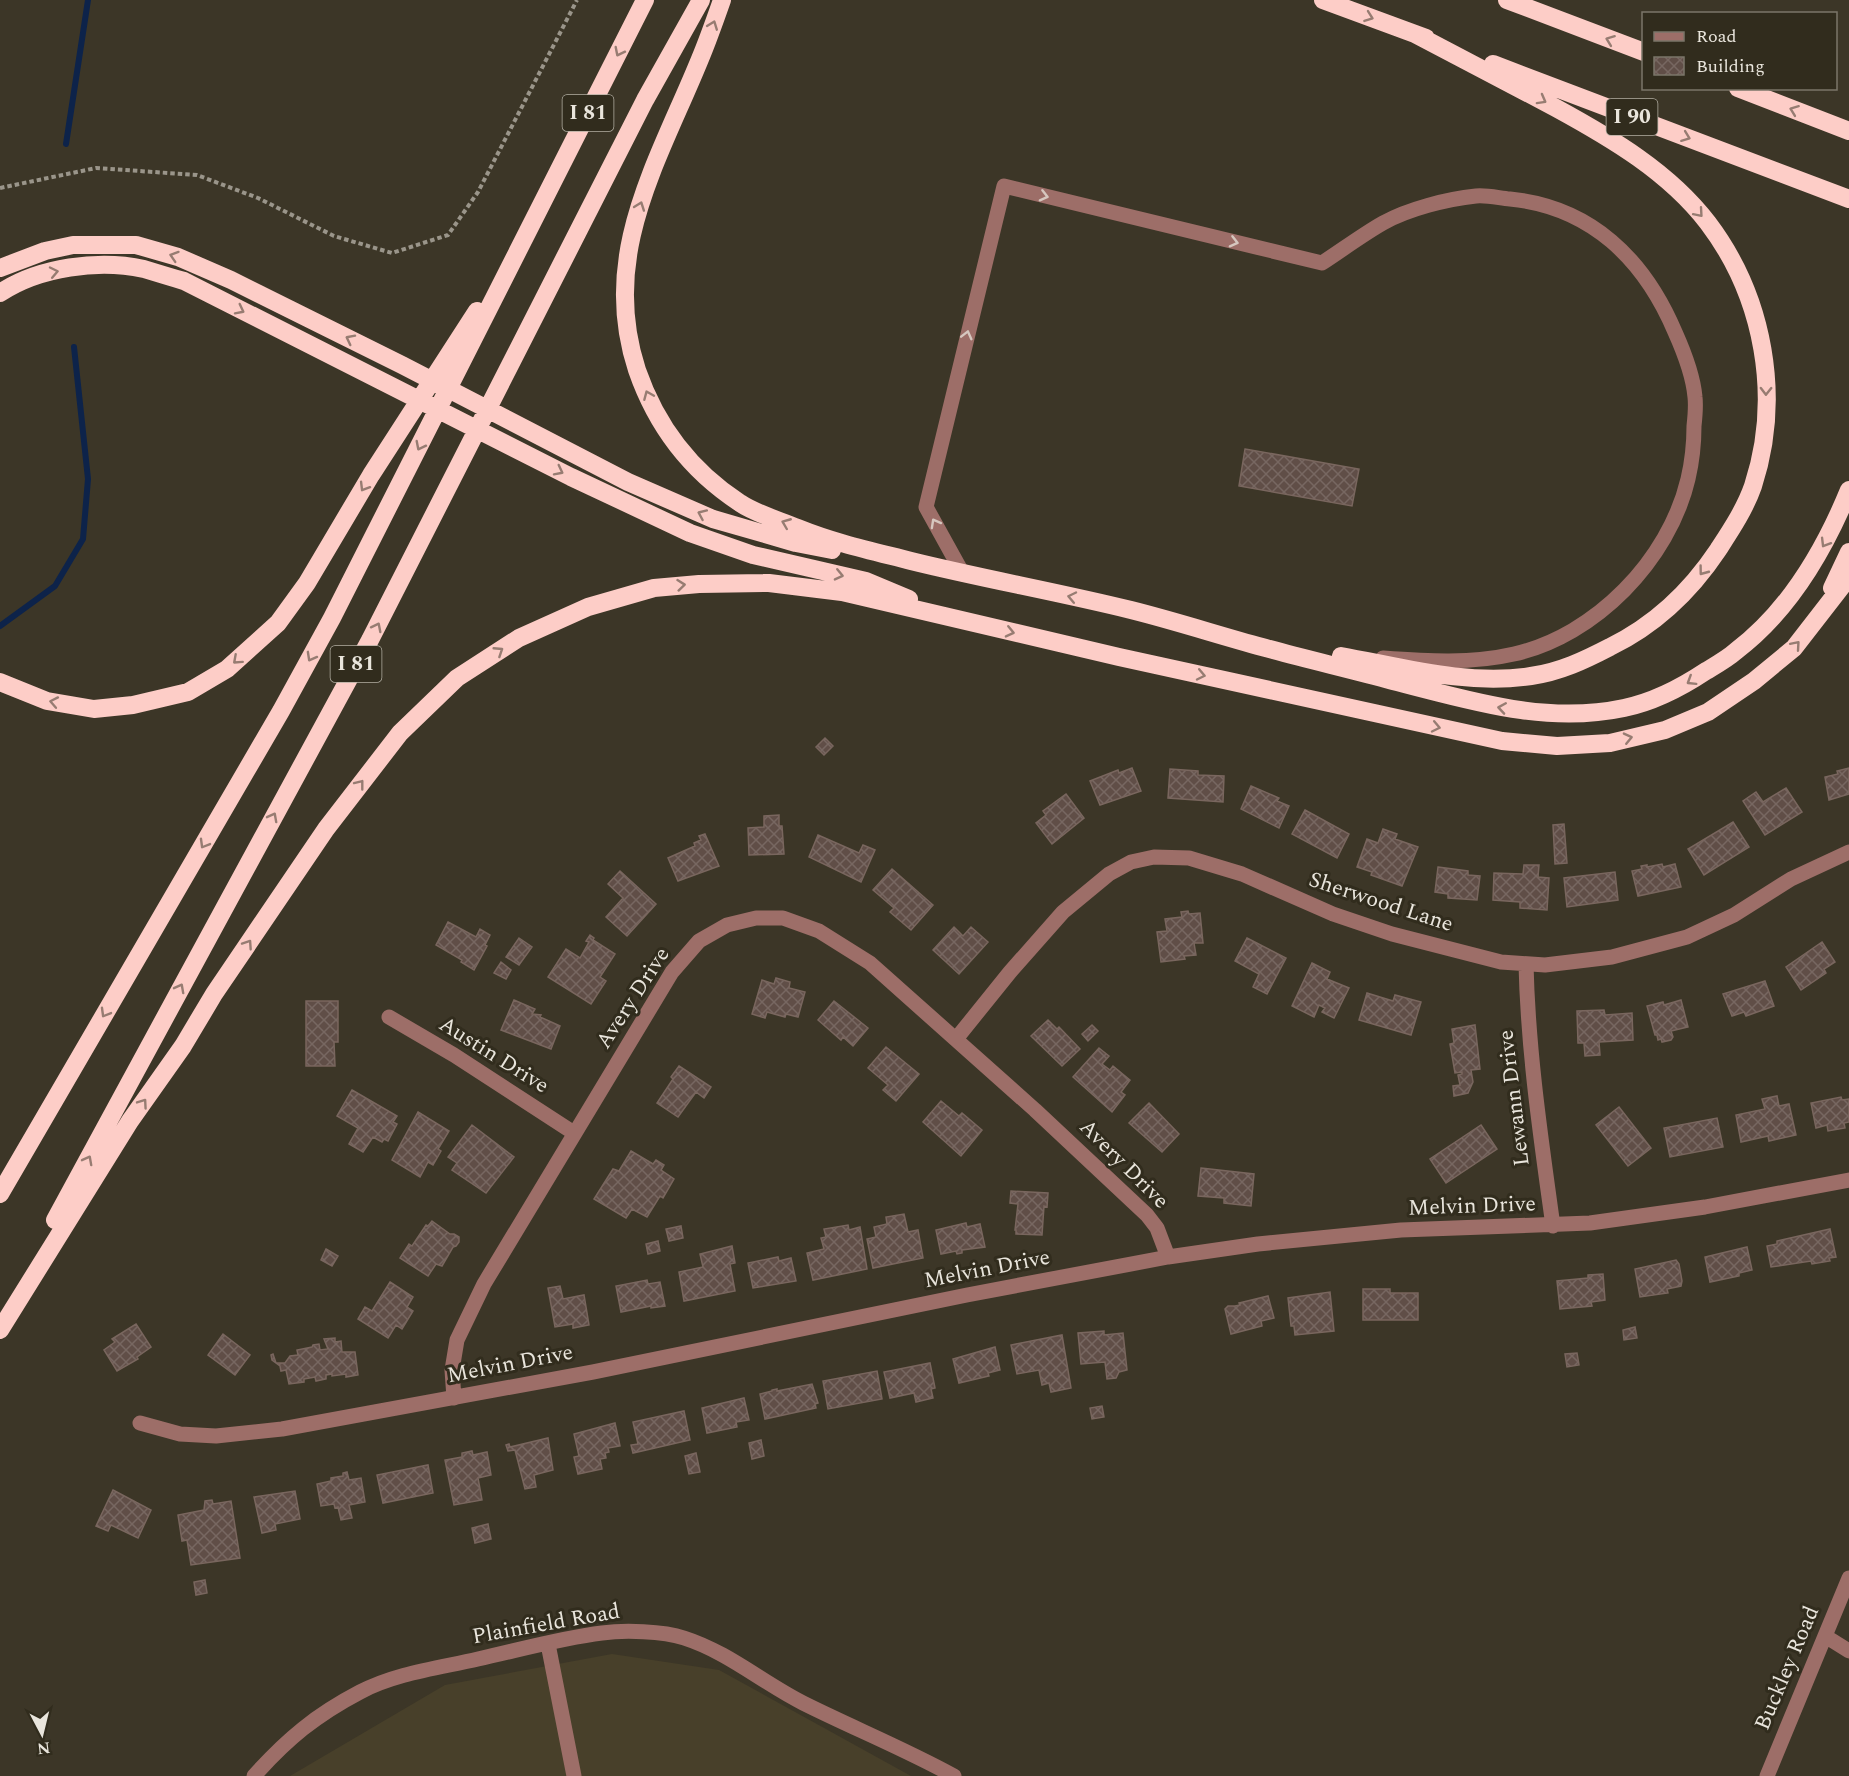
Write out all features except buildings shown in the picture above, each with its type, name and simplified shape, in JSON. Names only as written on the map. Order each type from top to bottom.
[{"type":"highway","name":"I 81","points":[[0,1194],[281,711],[332,618],[645,0]]},
{"type":"highway","name":"I 81","points":[[0,1322],[370,640],[645,100],[701,0]]},
{"type":"highway","points":[[722,0],[700,59],[661,148],[631,232],[625,269],[624,297],[627,332],[638,371],[660,423],[698,470],[742,505],[835,543],[963,574],[1130,609],[1262,647],[1494,707],[1536,713],[1584,715],[1630,707],[1685,686],[1737,651],[1774,615],[1806,575],[1833,530],[1849,490]]},
{"type":"highway","name":"I 90","points":[[1323,0],[1849,199]]},
{"type":"highway","points":[[1507,0],[1642,51]]},
{"type":"highway","points":[[1528,0],[1576,27]]},
{"type":"highway","points":[[1262,647],[1328,654],[1474,679],[1531,676],[1572,666],[1630,637],[1672,606],[1694,582],[1734,526],[1752,486],[1765,430],[1766,367],[1754,310],[1734,262],[1708,223],[1678,188],[1611,138],[1415,34]]},
{"type":"highway","points":[[1743,90],[1849,131]]},
{"type":"highway","points":[[0,682],[47,701],[94,709],[133,705],[188,692],[227,669],[278,623],[307,583],[371,475],[532,226]]},
{"type":"highway","points":[[0,268],[45,251],[73,245],[136,245],[178,257],[231,280],[402,365],[628,482],[713,519],[796,543],[963,574]]},
{"type":"highway","points":[[0,292],[38,275],[74,268],[110,265],[142,269],[184,281],[507,444],[690,533],[753,555],[866,581],[954,618]]},
{"type":"highway","points":[[1821,612],[1849,552]]},
{"type":"highway","points":[[0,1330],[130,1121],[183,1046],[214,994],[326,828],[399,733],[457,678],[519,638],[588,608],[654,588],[699,584],[769,583],[842,592],[1119,657],[1502,741],[1557,746],[1632,738],[1665,730],[1708,712],[1754,681],[1794,648],[1849,577]]},
{"type":"street","points":[[963,574],[926,507],[1004,186],[1322,263],[1384,222],[1431,204],[1478,196],[1536,202],[1589,224],[1624,251],[1652,286],[1686,358],[1695,397],[1694,439],[1688,480],[1675,517],[1654,556],[1630,585],[1599,614],[1560,637],[1516,654],[1471,661],[1328,654]]},
{"type":"street","name":"Sherwood Lane","points":[[956,1039],[1010,972],[1063,912],[1109,874],[1131,862],[1154,857],[1189,858],[1242,874],[1333,914],[1392,934],[1501,962],[1545,965],[1612,957],[1687,937],[1734,915],[1791,879],[1849,852]]},
{"type":"street","name":"Avery Drive","points":[[454,1398],[452,1370],[457,1340],[484,1284],[672,972],[699,941],[727,925],[756,918],[783,918],[819,931],[870,963],[1035,1110],[1147,1215],[1157,1228],[1168,1257]]},
{"type":"street","name":"Lewann Drive","points":[[1526,964],[1529,1035],[1553,1226]]},
{"type":"street","name":"Austin Drive","points":[[389,1017],[454,1055],[574,1133]]},
{"type":"street","name":"Melvin Drive","points":[[140,1423],[180,1434],[216,1436],[282,1429],[593,1372],[967,1295],[1168,1257],[1258,1244],[1401,1230],[1590,1224],[1705,1207],[1849,1180]]},
{"type":"street","name":"Buckley Road","points":[[1767,1776],[1849,1578]]},
{"type":"street","name":"Plainfield Road","points":[[254,1776],[276,1752],[313,1719],[362,1691],[396,1678],[548,1644],[602,1633],[632,1631],[683,1637],[743,1665],[801,1702],[916,1755],[954,1776]]},
{"type":"street","points":[[1825,1636],[1849,1651]]},
{"type":"street","points":[[548,1644],[574,1776]]},
{"type":"path","points":[[0,188],[96,168],[196,175],[258,198],[334,236],[392,253],[448,235],[478,192],[577,0]]},
{"type":"shaded area","points":[[612,1654],[719,1670],[911,1776],[290,1776],[445,1685]]},
{"type":"waterway","points":[[66,144],[88,0]]},
{"type":"waterway","points":[[0,626],[55,586],[83,539],[88,479],[74,347]]}]
